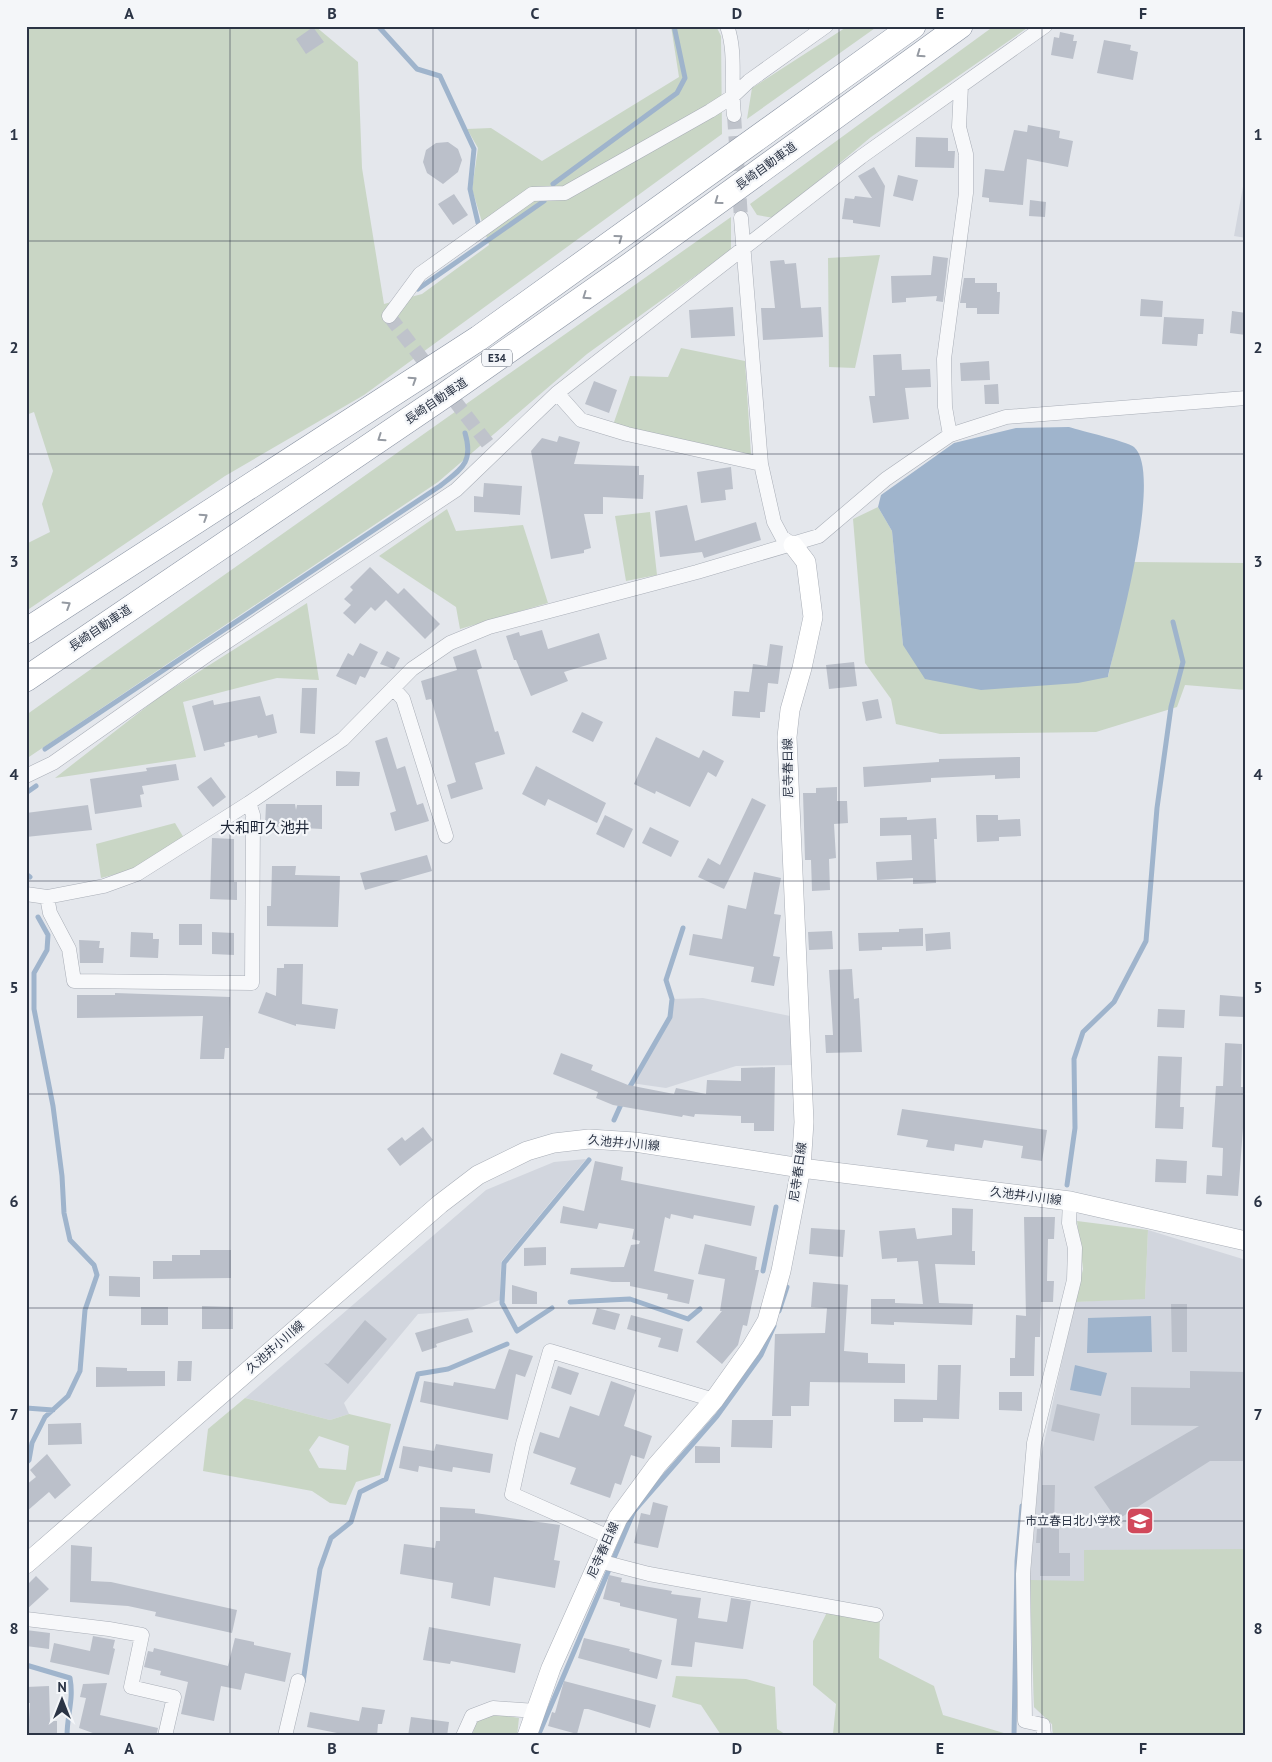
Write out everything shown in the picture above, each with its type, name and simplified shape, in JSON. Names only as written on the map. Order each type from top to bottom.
[{"type":"highway","name":"E34","points":[[26,631],[479,338],[913,26]]},
{"type":"highway","name":"長崎自動車道","points":[[26,678],[442,397],[629,266],[960,26]]},
{"type":"highway","points":[[26,691],[89,636]]},
{"type":"street","points":[[728,26],[733,42],[732,98],[734,115]]},
{"type":"street","points":[[389,316],[420,274],[532,194],[565,193],[732,98],[749,81],[826,26]]},
{"type":"street","points":[[26,776],[53,763],[207,655],[456,490],[557,393],[861,157],[1045,26]]},
{"type":"street","points":[[950,435],[945,407],[944,359],[966,193],[966,154],[959,127],[961,86]]},
{"type":"street","points":[[741,218],[761,464],[774,522],[782,537],[793,545]]},
{"type":"street","points":[[557,393],[581,420],[626,434],[761,464]]},
{"type":"street","points":[[26,894],[47,897],[104,886],[137,874],[249,804],[343,739],[412,669],[450,644],[489,627],[793,545],[818,536],[886,479],[950,435],[1006,416],[1246,398]]},
{"type":"street","name":"尼寺春日線","points":[[528,1736],[554,1661],[607,1563],[609,1538],[618,1518],[657,1465],[714,1400],[752,1348],[767,1321],[781,1271],[801,1168],[804,1122],[786,737],[790,710],[802,668],[812,617],[806,562],[793,545]]},
{"type":"street","points":[[393,688],[403,699],[446,836]]},
{"type":"street","points":[[47,897],[50,913],[69,948],[74,981],[252,983],[253,815],[249,804]]},
{"type":"street","name":"久池井小川線","points":[[26,1564],[440,1204],[478,1175],[527,1151],[554,1143],[589,1138],[636,1142],[801,1168],[1070,1201],[1246,1241]]},
{"type":"street","points":[[1044,1736],[1043,1726],[1025,1721],[1024,1574],[1034,1443],[1074,1280],[1075,1248],[1069,1223],[1070,1201]]},
{"type":"street","points":[[609,1538],[512,1494],[523,1444],[550,1352],[714,1400]]},
{"type":"street","points":[[607,1563],[649,1574],[876,1615]]},
{"type":"street","points":[[26,1619],[142,1635],[131,1687],[174,1697],[165,1736]]},
{"type":"street","points":[[285,1736],[298,1681]]},
{"type":"street","points":[[463,1736],[472,1716],[492,1708],[536,1712]]},
{"type":"shaded area","points":[[1246,170],[1246,238],[1234,236]]},
{"type":"shaded area","points":[[703,998],[790,1016],[793,1065],[736,1066],[666,1088],[631,1083],[670,1017],[672,999]]},
{"type":"shaded area","points":[[586,1159],[501,1262],[500,1300],[473,1310],[418,1314],[344,1403],[349,1414],[330,1420],[245,1398],[486,1190],[554,1162]]},
{"type":"shaded area","name":"市立春日北小学校","points":[[1148,1230],[1246,1260],[1246,1736],[1053,1736],[1052,1724],[1034,1707],[1030,1580],[1040,1461],[1075,1302],[1145,1298]]},
{"type":"green space","points":[[26,26],[315,26],[358,62],[362,168],[384,304],[422,294],[489,245],[472,189],[478,148],[467,129],[491,128],[542,161],[679,77],[671,26],[716,26],[721,36],[722,134],[364,395],[225,476],[26,611],[26,544],[50,532],[42,504],[53,471],[34,412],[26,415]]},
{"type":"green space","points":[[848,26],[878,26],[747,119],[752,88]]},
{"type":"green space","points":[[994,26],[1030,26],[871,137],[774,218],[757,215],[750,204]]},
{"type":"green space","points":[[731,217],[731,250],[587,354],[438,482],[26,759],[26,715]]},
{"type":"green space","points":[[880,255],[855,368],[829,367],[828,258]]},
{"type":"green space","points":[[681,348],[745,361],[751,455],[613,425],[630,376],[668,377]]},
{"type":"green space","points":[[878,507],[892,531],[903,645],[1108,677],[1134,562],[1246,563],[1246,690],[1185,685],[1177,707],[1096,732],[940,734],[896,724],[891,699],[865,663],[853,519]]},
{"type":"green space","points":[[447,509],[456,531],[523,525],[548,603],[460,629],[456,607],[379,556]]},
{"type":"green space","points":[[650,512],[657,575],[626,581],[615,516]]},
{"type":"green space","points":[[307,603],[319,680],[277,678],[183,702],[196,757],[55,778],[159,697]]},
{"type":"green space","points":[[175,823],[184,838],[132,870],[101,878],[96,844]]},
{"type":"green space","points":[[1077,1221],[1148,1230],[1145,1299],[1075,1302],[1083,1269]]},
{"type":"green space","points":[[245,1398],[330,1420],[349,1414],[391,1424],[380,1475],[356,1482],[346,1505],[330,1503],[312,1491],[203,1471],[208,1429]],"holes":[[[319,1436],[349,1446],[346,1470],[319,1468],[309,1450]]]},
{"type":"green space","points":[[1246,1549],[1246,1736],[1053,1736],[1052,1724],[1034,1707],[1030,1580],[1084,1581],[1084,1550]]},
{"type":"green space","points":[[831,1604],[880,1613],[879,1658],[934,1686],[943,1715],[1014,1736],[825,1736],[833,1734],[836,1704],[813,1685],[813,1641]]},
{"type":"green space","points":[[676,1676],[746,1679],[775,1687],[777,1729],[788,1736],[721,1735],[701,1705],[672,1697]]},
{"type":"green space","points":[[496,1714],[519,1718],[517,1736],[472,1736],[476,1722]]},
{"type":"water","points":[[1069,427],[1134,447],[1142,463],[1144,489],[1136,557],[1108,677],[1078,683],[981,690],[925,679],[903,645],[892,531],[878,507],[881,495],[954,443],[1016,428]]},
{"type":"water","points":[[1151,1316],[1152,1352],[1087,1353],[1088,1318]]},
{"type":"water","points":[[1075,1365],[1107,1373],[1101,1396],[1070,1390]]},
{"type":"building","points":[[313,27],[324,42],[306,54],[296,39]]},
{"type":"building","points":[[1060,32],[1074,35],[1073,41],[1077,41],[1073,59],[1051,55],[1054,37],[1059,38]]},
{"type":"building","points":[[1104,40],[1131,45],[1130,50],[1138,52],[1133,80],[1097,73]]},
{"type":"building","points":[[1028,125],[1060,131],[1059,138],[1073,141],[1068,167],[1027,159],[1023,205],[989,202],[989,198],[982,197],[985,169],[1004,171],[1014,130],[1027,132]]},
{"type":"building","points":[[916,137],[948,138],[948,151],[955,151],[954,168],[915,167]]},
{"type":"building","points":[[448,142],[458,149],[462,160],[458,172],[443,184],[427,173],[423,162],[426,150],[436,143]]},
{"type":"building","points":[[874,167],[885,186],[880,227],[853,223],[853,220],[842,219],[845,198],[854,199],[855,196],[872,198],[858,176]]},
{"type":"building","points":[[898,175],[918,180],[913,201],[893,196]]},
{"type":"building","points":[[454,194],[468,215],[453,225],[438,204]]},
{"type":"building","points":[[1030,200],[1046,202],[1045,217],[1029,216]]},
{"type":"building","points":[[933,256],[948,258],[943,302],[936,301],[937,296],[906,298],[906,302],[892,303],[891,276],[931,275]]},
{"type":"building","points":[[784,260],[785,264],[796,263],[801,308],[821,307],[823,337],[763,340],[761,308],[775,308],[770,261]]},
{"type":"building","points":[[964,278],[975,278],[975,283],[997,283],[997,292],[1000,292],[999,314],[977,314],[977,308],[966,308],[966,303],[960,303]]},
{"type":"building","points":[[1141,299],[1163,301],[1162,317],[1140,316]]},
{"type":"building","points":[[733,307],[735,336],[691,338],[689,310]]},
{"type":"building","points":[[1232,311],[1246,313],[1246,335],[1230,333]]},
{"type":"building","points":[[1164,317],[1204,319],[1203,334],[1198,334],[1197,346],[1162,344]]},
{"type":"building","points":[[901,354],[902,370],[930,369],[931,387],[905,388],[909,419],[873,423],[869,396],[875,396],[873,355]]},
{"type":"building","points":[[989,361],[990,380],[961,381],[960,363]]},
{"type":"building","points":[[594,381],[617,390],[609,413],[585,404]]},
{"type":"building","points":[[998,384],[999,404],[985,404],[984,385]]},
{"type":"building","points":[[559,436],[580,442],[574,464],[639,466],[639,475],[644,475],[643,499],[603,497],[603,514],[584,514],[591,548],[584,550],[584,553],[551,559],[531,451],[542,438],[557,442]]},
{"type":"building","points":[[731,467],[733,489],[725,490],[726,500],[701,503],[697,472]]},
{"type":"building","points":[[484,483],[522,486],[520,515],[474,512],[474,496],[483,497]]},
{"type":"building","points":[[687,505],[695,541],[756,522],[761,540],[704,558],[702,552],[660,557],[655,511]]},
{"type":"building","points":[[370,567],[398,594],[404,588],[440,624],[425,639],[386,600],[375,611],[371,607],[355,624],[343,613],[351,605],[344,599],[353,590],[350,587]]},
{"type":"building","points":[[542,630],[548,649],[599,633],[607,659],[564,672],[568,681],[531,696],[516,660],[514,660],[506,636],[519,632],[520,636]]},
{"type":"building","points":[[360,643],[378,652],[365,678],[360,676],[356,685],[336,676],[348,653],[353,656]]},
{"type":"building","points":[[770,644],[783,646],[778,684],[768,683],[765,712],[760,712],[760,718],[732,716],[734,691],[749,692],[753,664],[767,666]]},
{"type":"building","points":[[476,649],[482,668],[477,670],[495,732],[498,731],[505,754],[475,763],[483,789],[451,799],[447,785],[456,782],[431,699],[426,700],[421,681],[457,670],[453,657]]},
{"type":"building","points":[[387,651],[400,658],[394,669],[380,664]]},
{"type":"building","points":[[854,662],[857,686],[829,689],[826,665]]},
{"type":"building","points":[[302,688],[317,688],[315,734],[300,733]]},
{"type":"building","points":[[260,696],[266,716],[273,714],[277,733],[258,738],[257,735],[224,743],[225,746],[204,751],[192,706],[213,700],[214,705]]},
{"type":"building","points":[[878,699],[882,718],[866,721],[862,702]]},
{"type":"building","points":[[582,712],[603,722],[593,742],[572,732]]},
{"type":"building","points":[[387,737],[397,769],[405,766],[417,805],[423,803],[429,821],[395,831],[390,813],[396,811],[375,741]]},
{"type":"building","points":[[656,737],[699,758],[703,750],[724,761],[716,777],[708,772],[690,807],[656,791],[655,794],[634,784]]},
{"type":"building","points":[[1020,757],[1020,778],[995,779],[995,775],[931,778],[931,782],[864,787],[863,767],[939,762],[939,759]]},
{"type":"building","points":[[176,764],[179,780],[142,786],[144,794],[140,795],[142,807],[95,814],[90,779],[147,771],[146,768]]},
{"type":"building","points":[[536,766],[606,803],[597,823],[548,799],[545,806],[522,794]]},
{"type":"building","points":[[336,771],[360,772],[359,786],[336,786]]},
{"type":"building","points":[[211,777],[226,797],[213,807],[197,787]]},
{"type":"building","points":[[837,787],[837,801],[847,801],[848,823],[834,824],[836,858],[829,859],[830,890],[812,891],[811,860],[805,860],[803,793],[816,793],[816,788]]},
{"type":"building","points":[[752,798],[766,805],[724,889],[698,877],[708,858],[720,865]]},
{"type":"building","points":[[266,804],[295,804],[296,810],[297,805],[322,805],[322,829],[265,826]]},
{"type":"building","points":[[88,805],[92,830],[26,837],[26,813]]},
{"type":"building","points":[[605,815],[633,829],[624,848],[596,834]]},
{"type":"building","points":[[976,815],[998,815],[998,820],[1020,819],[1021,836],[999,837],[999,841],[977,842]]},
{"type":"building","points":[[907,817],[907,820],[936,818],[937,839],[934,839],[936,883],[913,884],[913,878],[877,880],[876,862],[912,860],[911,835],[880,836],[880,818]]},
{"type":"building","points":[[650,827],[679,841],[671,857],[642,843]]},
{"type":"building","points":[[212,838],[234,839],[234,882],[237,882],[237,900],[210,899]]},
{"type":"building","points":[[427,855],[432,871],[365,890],[360,873]]},
{"type":"building","points":[[272,866],[296,866],[295,875],[340,876],[338,927],[267,926],[267,906],[271,906]]},
{"type":"building","points":[[754,872],[781,878],[774,914],[781,915],[773,956],[780,957],[774,986],[751,982],[754,967],[689,955],[693,934],[722,939],[728,905],[746,909]]},
{"type":"building","points":[[179,924],[202,924],[202,945],[179,945]]},
{"type":"building","points":[[923,928],[923,946],[882,947],[882,950],[859,951],[858,933],[899,932],[899,929]]},
{"type":"building","points":[[832,931],[833,949],[809,950],[808,932]]},
{"type":"building","points":[[131,932],[153,933],[153,939],[159,939],[158,958],[130,957]]},
{"type":"building","points":[[212,932],[234,933],[234,955],[212,954]]},
{"type":"building","points":[[950,932],[951,949],[926,951],[925,934]]},
{"type":"building","points":[[79,940],[100,941],[99,948],[104,948],[103,963],[80,963]]},
{"type":"building","points":[[284,964],[303,964],[302,1004],[338,1009],[335,1029],[296,1024],[296,1026],[258,1013],[266,992],[276,996],[277,968],[284,968]]},
{"type":"building","points":[[852,969],[854,999],[859,998],[862,1052],[826,1053],[825,1035],[833,1035],[829,970]]},
{"type":"building","points":[[115,993],[230,997],[229,1048],[225,1048],[224,1059],[200,1059],[203,1016],[77,1018],[77,995],[115,995]]},
{"type":"building","points":[[1220,995],[1245,997],[1244,1017],[1219,1016]]},
{"type":"building","points":[[1158,1009],[1185,1010],[1184,1028],[1157,1027]]},
{"type":"building","points":[[1225,1043],[1242,1044],[1241,1087],[1246,1087],[1238,1196],[1206,1194],[1207,1175],[1222,1176],[1223,1148],[1212,1147],[1216,1086],[1223,1086]]},
{"type":"building","points":[[561,1053],[593,1065],[591,1070],[628,1085],[674,1094],[676,1088],[706,1094],[707,1080],[741,1081],[741,1068],[775,1067],[774,1131],[754,1131],[754,1123],[741,1123],[741,1116],[695,1114],[694,1117],[683,1115],[682,1117],[613,1105],[596,1098],[598,1092],[553,1074]]},
{"type":"building","points":[[1158,1056],[1182,1057],[1180,1107],[1184,1107],[1183,1129],[1155,1128]]},
{"type":"building","points":[[902,1109],[1047,1130],[1042,1161],[1021,1158],[1023,1146],[984,1140],[982,1148],[955,1144],[954,1151],[926,1147],[928,1140],[897,1135]]},
{"type":"building","points":[[423,1127],[433,1140],[400,1166],[387,1149],[402,1137],[405,1141]]},
{"type":"building","points":[[1156,1159],[1187,1161],[1186,1183],[1155,1182]]},
{"type":"building","points":[[595,1161],[623,1167],[621,1180],[755,1206],[751,1226],[694,1215],[693,1219],[671,1214],[670,1219],[665,1217],[654,1271],[694,1280],[689,1304],[667,1299],[668,1294],[630,1286],[630,1282],[612,1282],[570,1274],[571,1268],[624,1267],[631,1245],[639,1244],[640,1241],[632,1239],[634,1229],[599,1223],[597,1229],[560,1223],[563,1206],[584,1211]]},
{"type":"building","points":[[952,1208],[973,1209],[972,1251],[975,1251],[975,1265],[935,1264],[939,1303],[973,1304],[972,1325],[894,1322],[894,1325],[871,1324],[871,1299],[895,1299],[895,1303],[923,1304],[918,1261],[897,1262],[897,1258],[882,1259],[879,1231],[915,1228],[917,1239],[952,1235]]},
{"type":"building","points":[[1024,1217],[1055,1217],[1054,1239],[1048,1239],[1047,1281],[1054,1281],[1053,1302],[1041,1302],[1040,1337],[1035,1337],[1034,1376],[1010,1376],[1010,1358],[1015,1358],[1016,1315],[1026,1316]]},
{"type":"building","points":[[811,1228],[845,1230],[843,1257],[809,1254]]},
{"type":"building","points":[[705,1244],[757,1257],[755,1270],[759,1270],[747,1326],[743,1325],[738,1345],[722,1364],[696,1342],[722,1311],[720,1311],[725,1279],[698,1274]]},
{"type":"building","points":[[546,1247],[546,1265],[524,1266],[524,1248]]},
{"type":"building","points":[[200,1250],[231,1250],[231,1278],[153,1279],[153,1261],[172,1261],[172,1255],[200,1255]]},
{"type":"building","points":[[109,1276],[140,1277],[140,1297],[109,1296]]},
{"type":"building","points":[[813,1282],[848,1285],[844,1351],[868,1353],[868,1363],[905,1364],[905,1383],[810,1382],[809,1406],[791,1406],[791,1416],[772,1416],[775,1334],[825,1333],[827,1308],[811,1307]]},
{"type":"building","points":[[512,1285],[537,1292],[537,1304],[512,1304]]},
{"type":"building","points":[[1171,1304],[1187,1304],[1187,1352],[1172,1352]]},
{"type":"building","points":[[202,1306],[233,1307],[233,1329],[202,1329]]},
{"type":"building","points":[[141,1307],[168,1307],[168,1325],[141,1325]]},
{"type":"building","points":[[597,1308],[620,1314],[615,1330],[592,1324]]},
{"type":"building","points":[[631,1315],[683,1329],[678,1352],[658,1347],[661,1338],[627,1329]]},
{"type":"building","points":[[468,1318],[473,1332],[436,1344],[437,1347],[422,1352],[415,1333]]},
{"type":"building","points":[[365,1320],[387,1339],[348,1384],[324,1363],[328,1364]]},
{"type":"building","points":[[509,1349],[533,1356],[525,1377],[516,1374],[508,1420],[420,1402],[424,1381],[453,1386],[454,1382],[495,1389]]},
{"type":"building","points":[[178,1361],[192,1361],[191,1381],[177,1381]]},
{"type":"building","points":[[938,1365],[961,1365],[959,1419],[923,1418],[923,1422],[894,1422],[894,1399],[937,1400]]},
{"type":"building","points":[[558,1366],[579,1373],[571,1395],[551,1388]]},
{"type":"building","points":[[96,1367],[127,1368],[127,1371],[165,1371],[165,1386],[96,1387]]},
{"type":"building","points":[[1190,1371],[1246,1372],[1246,1461],[1210,1461],[1117,1520],[1094,1487],[1199,1426],[1131,1425],[1131,1387],[1190,1388]]},
{"type":"building","points":[[611,1381],[636,1390],[624,1426],[652,1436],[644,1459],[631,1455],[621,1485],[615,1483],[610,1498],[570,1484],[576,1468],[533,1453],[540,1432],[559,1438],[570,1406],[599,1416]]},
{"type":"building","points":[[999,1392],[1022,1392],[1022,1411],[999,1410]]},
{"type":"building","points":[[1057,1404],[1100,1414],[1094,1441],[1051,1431]]},
{"type":"building","points":[[732,1420],[773,1420],[772,1448],[731,1447]]},
{"type":"building","points":[[81,1423],[82,1444],[48,1445],[48,1424]]},
{"type":"building","points":[[436,1444],[493,1454],[490,1473],[453,1467],[452,1472],[419,1466],[418,1472],[399,1468],[403,1446],[434,1451]]},
{"type":"building","points":[[695,1446],[720,1447],[720,1463],[695,1463]]},
{"type":"building","points":[[47,1454],[71,1485],[55,1499],[49,1492],[26,1512],[26,1485],[36,1477],[30,1470]]},
{"type":"building","points":[[1042,1485],[1055,1485],[1054,1529],[1059,1529],[1059,1553],[1070,1553],[1070,1576],[1040,1576],[1040,1543],[1036,1543],[1037,1529],[1041,1529]]},
{"type":"building","points":[[653,1502],[668,1506],[658,1548],[634,1543],[641,1513],[650,1515]]},
{"type":"building","points":[[440,1507],[475,1509],[475,1513],[560,1525],[554,1560],[560,1561],[555,1588],[494,1577],[490,1606],[451,1598],[453,1583],[400,1574],[404,1544],[435,1548],[436,1541],[440,1541]]},
{"type":"building","points":[[71,1545],[92,1547],[91,1581],[111,1582],[237,1610],[232,1633],[155,1616],[156,1612],[128,1606],[70,1602]]},
{"type":"building","points":[[609,1575],[622,1578],[621,1582],[672,1591],[671,1594],[701,1598],[698,1618],[727,1622],[731,1598],[751,1601],[743,1649],[695,1642],[692,1667],[671,1665],[677,1619],[620,1606],[620,1603],[603,1599]]},
{"type":"building","points":[[36,1576],[49,1589],[26,1610],[26,1586]]},
{"type":"building","points":[[429,1627],[521,1644],[515,1673],[451,1661],[450,1664],[423,1660]]},
{"type":"building","points":[[26,1630],[50,1633],[49,1649],[26,1646]]},
{"type":"building","points":[[93,1636],[115,1640],[113,1648],[115,1649],[109,1675],[50,1662],[54,1643],[90,1651]]},
{"type":"building","points":[[235,1638],[254,1642],[254,1645],[291,1653],[285,1682],[245,1673],[241,1690],[221,1686],[214,1721],[181,1714],[188,1682],[160,1675],[161,1671],[144,1667],[148,1651],[153,1652],[154,1648],[228,1666]]},
{"type":"building","points":[[584,1638],[630,1649],[629,1651],[662,1660],[657,1679],[578,1658]]},
{"type":"building","points":[[564,1681],[656,1705],[650,1728],[588,1709],[584,1709],[577,1734],[548,1726],[552,1712],[555,1713]]},
{"type":"building","points":[[107,1683],[100,1715],[158,1728],[156,1736],[101,1736],[79,1728],[86,1698],[80,1697],[83,1684]]},
{"type":"building","points":[[49,1686],[50,1721],[57,1721],[57,1736],[28,1736],[30,1703],[26,1703],[26,1687]]},
{"type":"building","points":[[362,1707],[385,1710],[382,1724],[378,1724],[377,1736],[342,1736],[342,1734],[307,1727],[310,1712],[359,1721]]},
{"type":"building","points":[[411,1717],[449,1722],[447,1736],[408,1736]]},
{"type":"waterway","points":[[378,26],[417,69],[440,76],[474,149],[470,189],[478,223]]},
{"type":"waterway","points":[[553,184],[677,93],[685,78],[674,26]]},
{"type":"waterway","points":[[418,289],[544,201]]},
{"type":"waterway","points":[[45,749],[440,486],[460,470],[467,458],[465,433]]},
{"type":"waterway","points":[[1067,1185],[1075,1128],[1074,1059],[1083,1032],[1114,1002],[1146,941],[1157,808],[1171,707],[1183,662],[1173,622]]},
{"type":"waterway","points":[[26,793],[36,786]]},
{"type":"waterway","points":[[26,874],[30,877]]},
{"type":"waterway","points":[[26,1463],[29,1460],[32,1443],[45,1417],[68,1396],[80,1371],[85,1310],[97,1275],[94,1265],[70,1240],[64,1213],[62,1176],[53,1106],[34,1009],[34,973],[47,950],[48,935],[38,917]]},
{"type":"waterway","points":[[628,1090],[670,1017],[672,999],[666,980],[683,928]]},
{"type":"waterway","points":[[614,1120],[623,1100]]},
{"type":"waterway","points":[[552,1308],[517,1331],[502,1303],[504,1263],[589,1160]]},
{"type":"waterway","points":[[763,1271],[776,1207]]},
{"type":"waterway","points":[[779,1311],[787,1287]]},
{"type":"waterway","points":[[570,1302],[630,1299],[688,1319],[700,1309]]},
{"type":"waterway","points":[[538,1736],[634,1511],[717,1416],[761,1355],[774,1326]]},
{"type":"waterway","points":[[303,1682],[320,1569],[331,1538],[351,1522],[360,1492],[386,1479],[418,1374],[448,1369],[507,1344]]},
{"type":"waterway","points":[[26,1408],[53,1410]]},
{"type":"waterway","points":[[1014,1736],[1017,1561],[1022,1506]]},
{"type":"waterway","points":[[26,1665],[70,1678],[71,1693],[67,1736]]},
{"type":"tunnel","points":[[734,115],[741,218]]},
{"type":"tunnel","points":[[389,316],[495,453]]},
{"type":"place","name":"市立春日北小学校","points":[[1140,1521]]},
{"type":"district","name":"大和町久池井","points":[[265,828]]}]
